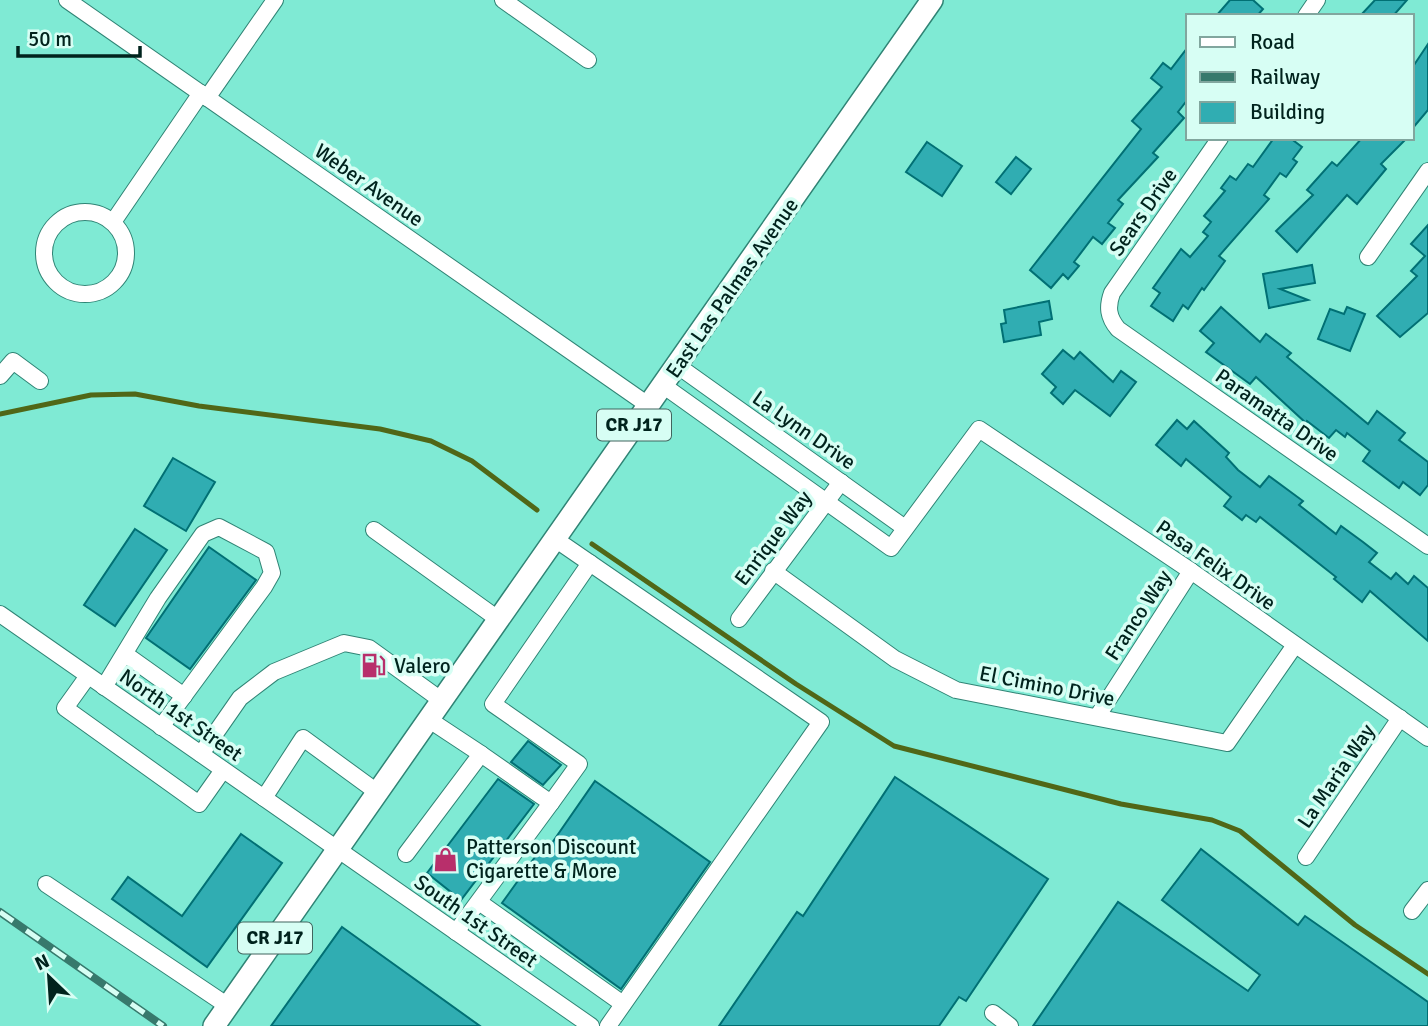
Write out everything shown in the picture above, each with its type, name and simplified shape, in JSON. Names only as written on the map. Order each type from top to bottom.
[{"type":"main road","name":"East Las Palmas Avenue","points":[[337,850],[932,0]]},
{"type":"main road","name":"CR J17","points":[[214,1026],[337,850]]},
{"type":"street","name":"Weber Avenue","points":[[67,0],[648,405]]},
{"type":"street","points":[[113,222],[275,0]]},
{"type":"street","points":[[503,0],[588,60]]},
{"type":"street","name":"Sears Drive","points":[[1109,312],[1112,293],[1219,140]]},
{"type":"street","points":[[1368,257],[1428,171]]},
{"type":"street","points":[[75,213],[101,215],[113,222],[126,246],[122,273],[113,284],[88,295],[62,288],[46,266],[46,240],[52,228],[75,213]]},
{"type":"street","name":"Paramatta Drive","points":[[1109,312],[1118,329],[1428,546]]},
{"type":"street","points":[[0,376],[13,360],[40,382]]},
{"type":"street","name":"La Lynn Drive","points":[[678,366],[905,528]]},
{"type":"street","points":[[664,386],[891,548],[905,528]]},
{"type":"street","name":"Pasa Felix Drive","points":[[905,528],[979,429],[1191,571],[1428,738]]},
{"type":"street","name":"Enrique Way","points":[[739,619],[841,482]]},
{"type":"street","points":[[104,687],[158,598],[203,534],[219,527],[266,552],[272,573],[264,587],[161,727]]},
{"type":"street","points":[[374,530],[498,619]]},
{"type":"street","points":[[555,539],[821,722],[608,1026]]},
{"type":"street","points":[[456,932],[579,764],[493,704],[590,563]]},
{"type":"street","name":"El Cimino Drive","points":[[773,571],[895,659],[956,690],[1227,743],[1295,645]]},
{"type":"street","name":"Franco Way","points":[[1097,718],[1191,571]]},
{"type":"street","name":"North 1st Street","points":[[0,614],[337,850]]},
{"type":"street","points":[[201,754],[240,698],[274,672],[344,643],[369,648],[442,700]]},
{"type":"street","points":[[125,654],[184,696]]},
{"type":"street","points":[[88,676],[65,709],[199,804],[223,770]]},
{"type":"street","points":[[428,719],[551,803]]},
{"type":"street","name":"La Maria Way","points":[[1306,857],[1400,719]]},
{"type":"street","points":[[264,798],[303,737],[377,792]]},
{"type":"street","points":[[406,854],[481,754]]},
{"type":"street","name":"South 1st Street","points":[[337,850],[591,1026]]},
{"type":"street","points":[[46,884],[228,1006]]},
{"type":"street","points":[[1412,911],[1428,890]]},
{"type":"street","points":[[479,902],[623,1004]]},
{"type":"street","points":[[993,1013],[1010,1026]]},
{"type":"building","points":[[1230,0],[1253,0],[1263,9],[1259,14],[1218,14]]},
{"type":"building","points":[[1375,0],[1407,0],[1395,14],[1362,14]]},
{"type":"building","points":[[1428,44],[1428,110],[1414,127],[1414,65]]},
{"type":"building","points":[[1186,50],[1186,102],[1178,112],[1184,118],[1153,153],[1158,157],[1118,200],[1123,204],[1108,223],[1115,228],[1102,244],[1093,237],[1074,262],[1079,266],[1068,279],[1063,274],[1051,288],[1030,270],[1141,129],[1132,121],[1162,87],[1151,78],[1163,63],[1171,69]]},
{"type":"building","points":[[1273,140],[1293,140],[1302,147],[1293,159],[1297,162],[1286,177],[1280,173],[1264,195],[1269,199],[1219,256],[1225,261],[1204,290],[1202,288],[1188,309],[1183,305],[1173,321],[1151,306],[1160,293],[1153,288],[1181,249],[1190,257],[1208,236],[1203,232],[1211,222],[1204,216],[1225,191],[1221,188],[1230,176],[1236,180],[1248,164],[1253,167]]},
{"type":"building","points":[[1360,140],[1405,140],[1381,164],[1386,169],[1357,204],[1347,195],[1297,252],[1276,231],[1313,195],[1307,190],[1332,162],[1337,166]]},
{"type":"building","points":[[927,142],[962,166],[942,196],[906,172]]},
{"type":"building","points":[[1016,157],[1031,169],[1011,194],[996,182]]},
{"type":"building","points":[[1428,225],[1428,313],[1400,337],[1377,316],[1417,276],[1411,271],[1425,256],[1411,244]]},
{"type":"building","points":[[1312,265],[1315,283],[1280,289],[1308,300],[1269,308],[1263,274]]},
{"type":"building","points":[[1049,301],[1052,319],[1039,322],[1041,335],[1004,342],[1001,324],[1006,323],[1004,310]]},
{"type":"building","points":[[1221,307],[1260,342],[1266,334],[1291,353],[1287,357],[1368,424],[1377,411],[1405,433],[1399,440],[1428,462],[1428,485],[1420,495],[1403,482],[1399,488],[1363,461],[1370,451],[1347,433],[1345,437],[1336,430],[1329,438],[1307,421],[1306,423],[1256,377],[1250,384],[1206,352],[1214,343],[1200,331]]},
{"type":"building","points":[[1347,307],[1365,314],[1350,351],[1318,339],[1330,309],[1344,314]]},
{"type":"building","points":[[1063,350],[1074,359],[1080,352],[1113,382],[1121,371],[1136,382],[1110,416],[1075,390],[1063,404],[1051,393],[1056,387],[1042,374]]},
{"type":"building","points":[[1177,420],[1187,429],[1194,421],[1229,453],[1226,457],[1238,470],[1260,487],[1269,476],[1303,501],[1299,505],[1336,534],[1341,526],[1363,542],[1377,553],[1369,562],[1391,579],[1396,573],[1408,584],[1414,576],[1428,588],[1428,641],[1370,591],[1362,602],[1334,579],[1336,577],[1260,517],[1256,522],[1246,515],[1242,520],[1224,506],[1231,497],[1186,459],[1181,466],[1156,445]]},
{"type":"building","points":[[173,458],[215,482],[186,531],[144,506]]},
{"type":"building","points":[[135,529],[167,550],[115,626],[84,605]]},
{"type":"building","points":[[209,547],[256,580],[190,669],[146,638]]},
{"type":"building","points":[[528,741],[561,765],[543,785],[511,762]]},
{"type":"building","points":[[895,777],[1048,879],[966,1001],[959,997],[939,1026],[719,1026],[797,912],[803,916]]},
{"type":"building","points":[[498,779],[534,804],[461,900],[427,873]]},
{"type":"building","points":[[595,781],[710,862],[621,989],[502,903],[540,850],[545,853]]},
{"type":"building","points":[[241,834],[282,863],[207,967],[112,899],[128,877],[182,916]]},
{"type":"building","points":[[1201,849],[1298,925],[1305,916],[1428,1002],[1428,1026],[1033,1026],[1118,902],[1248,991],[1260,975],[1162,900]]},
{"type":"building","points":[[342,927],[480,1026],[271,1026]]},
{"type":"waterway","points":[[0,414],[91,395],[135,394],[199,406],[380,429],[431,441],[472,461],[537,510]]},
{"type":"waterway","points":[[592,544],[796,684],[894,746],[1121,804],[1212,820],[1240,831],[1355,925],[1428,974]]},
{"type":"railway","points":[[0,912],[163,1026]]},
{"type":"place","name":"Valero","points":[[374,666]]},
{"type":"place","name":"Patterson Discount Cigarette & More","points":[[446,859]]}]
